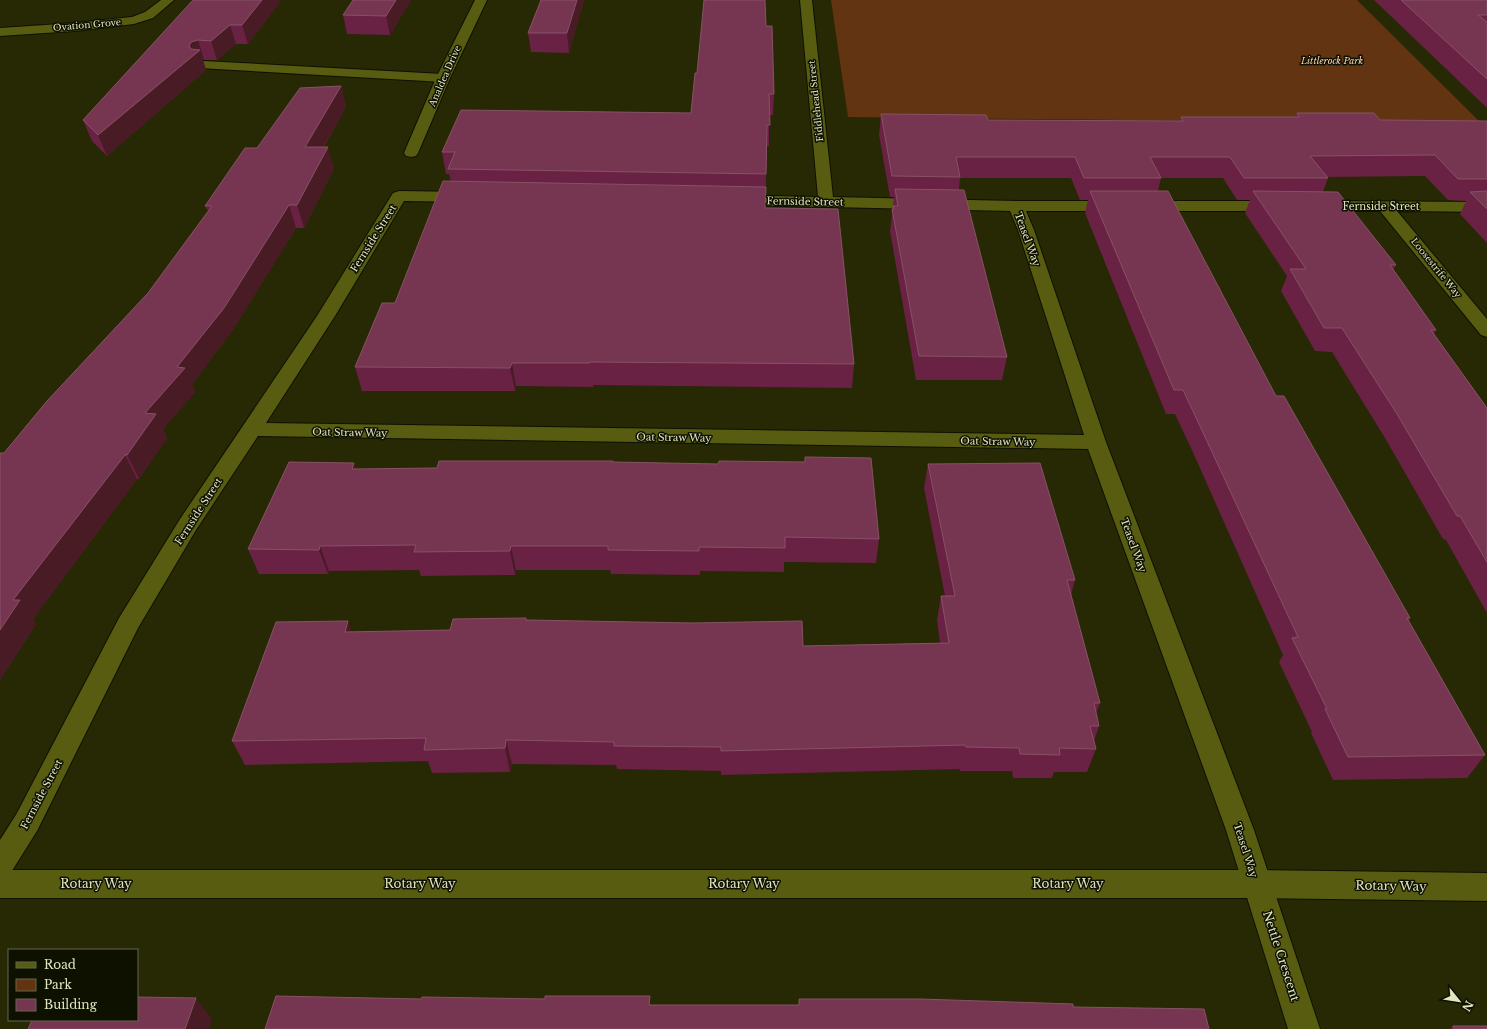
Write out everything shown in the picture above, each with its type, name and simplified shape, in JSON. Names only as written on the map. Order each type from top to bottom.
[{"type":"street","name":"Ovation Grove","points":[[0,32],[75,27],[134,20],[149,15],[168,0]]},
{"type":"street","name":"Analdea Drive","points":[[411,153],[443,78],[481,0]]},
{"type":"street","name":"Fiddlehead Street","points":[[806,0],[826,202]]},
{"type":"street","points":[[204,66],[443,78]]},
{"type":"street","name":"Fernside Street","points":[[0,865],[27,822],[128,625],[188,525],[326,316],[399,196],[486,197]]},
{"type":"street","name":"Fernside Street","points":[[723,200],[1016,206],[1290,206]]},
{"type":"street","name":"Teasel Way","points":[[1016,206],[1026,230],[1096,442],[1240,830],[1257,884]]},
{"type":"street","name":"Fernside Street","points":[[1306,206],[1487,207]]},
{"type":"street","name":"Loosestrife Way","points":[[1384,206],[1487,331]]},
{"type":"street","name":"Oat Straw Way","points":[[252,429],[305,432],[1096,442]]},
{"type":"street","name":"Rotary Way","points":[[0,884],[1257,884],[1487,887]]},
{"type":"street","name":"Nettle Crescent","points":[[1257,884],[1304,1029]]},
{"type":"green space","name":"Littlerock Park","points":[[831,0],[1357,0],[1482,124],[848,117]]},
{"type":"building","points":[[193,0],[262,0],[242,25],[230,25],[211,41],[198,40],[191,42],[189,46],[191,49],[200,50],[98,135],[83,120]]},
{"type":"building","points":[[353,0],[396,0],[386,16],[343,15]]},
{"type":"building","points":[[541,0],[577,0],[567,33],[528,33]]},
{"type":"building","points":[[704,0],[765,0],[766,26],[772,26],[774,94],[769,94],[770,125],[767,125],[766,174],[448,169],[455,152],[442,152],[461,110],[691,113],[695,73],[697,73]]},
{"type":"building","points":[[1401,0],[1487,0],[1487,15],[1478,15],[1487,22],[1487,79]]},
{"type":"building","points":[[341,86],[305,147],[328,147],[297,205],[289,205],[224,308],[177,367],[185,368],[145,413],[156,414],[127,455],[125,455],[13,600],[20,600],[0,630],[0,453],[4,453],[47,401],[148,293],[212,206],[205,206],[245,148],[257,148],[300,88]]},
{"type":"building","points":[[1297,113],[1374,113],[1380,120],[1487,121],[1487,179],[1458,179],[1435,155],[1310,156],[1328,178],[1244,178],[1230,157],[1150,157],[1161,178],[1084,178],[1075,157],[956,157],[960,177],[892,176],[881,114],[986,115],[988,120],[1183,121],[1181,117],[1299,117]]},
{"type":"building","points":[[443,181],[766,187],[765,208],[838,209],[854,364],[590,362],[512,363],[510,368],[355,367],[382,303],[395,303]]},
{"type":"building","points":[[895,189],[964,190],[1007,357],[919,356],[892,209],[894,209],[893,206],[898,206]]},
{"type":"building","points":[[1090,191],[1168,191],[1276,396],[1284,396],[1410,618],[1407,618],[1485,755],[1348,757],[1325,709],[1327,709],[1292,638],[1298,637],[1183,390],[1174,390]]},
{"type":"building","points":[[1253,191],[1338,192],[1396,265],[1390,265],[1436,330],[1431,330],[1487,408],[1487,562],[1460,516],[1457,516],[1397,414],[1342,328],[1324,328],[1290,269],[1306,269]]},
{"type":"building","points":[[1487,191],[1487,209],[1470,192]]},
{"type":"building","points":[[805,457],[871,458],[879,539],[785,537],[785,548],[699,547],[699,551],[608,550],[608,546],[511,546],[510,551],[414,552],[416,545],[320,546],[319,550],[248,549],[289,462],[354,463],[352,469],[437,468],[439,461],[613,461],[718,464],[719,461],[805,462]]},
{"type":"building","points":[[1040,463],[1075,580],[1067,580],[1100,703],[1094,703],[1099,726],[1090,726],[1096,749],[1059,748],[1060,755],[1020,754],[1019,748],[966,747],[965,745],[721,751],[721,747],[614,746],[614,742],[506,740],[505,748],[424,750],[426,738],[232,741],[276,622],[348,621],[345,632],[450,630],[453,619],[526,618],[526,620],[692,623],[802,621],[803,646],[949,643],[941,596],[955,596],[928,464]]},
{"type":"building","points":[[276,996],[421,999],[422,997],[545,999],[545,996],[650,996],[649,1005],[799,1005],[799,999],[920,999],[1073,1004],[1073,1007],[1204,1009],[1209,1029],[265,1029]]},
{"type":"building","points":[[138,997],[196,998],[185,1029],[28,1029],[32,1021],[138,1021]]},
{"type":"building","points":[[1453,1026],[1487,1026],[1487,1029],[1454,1029]]}]
